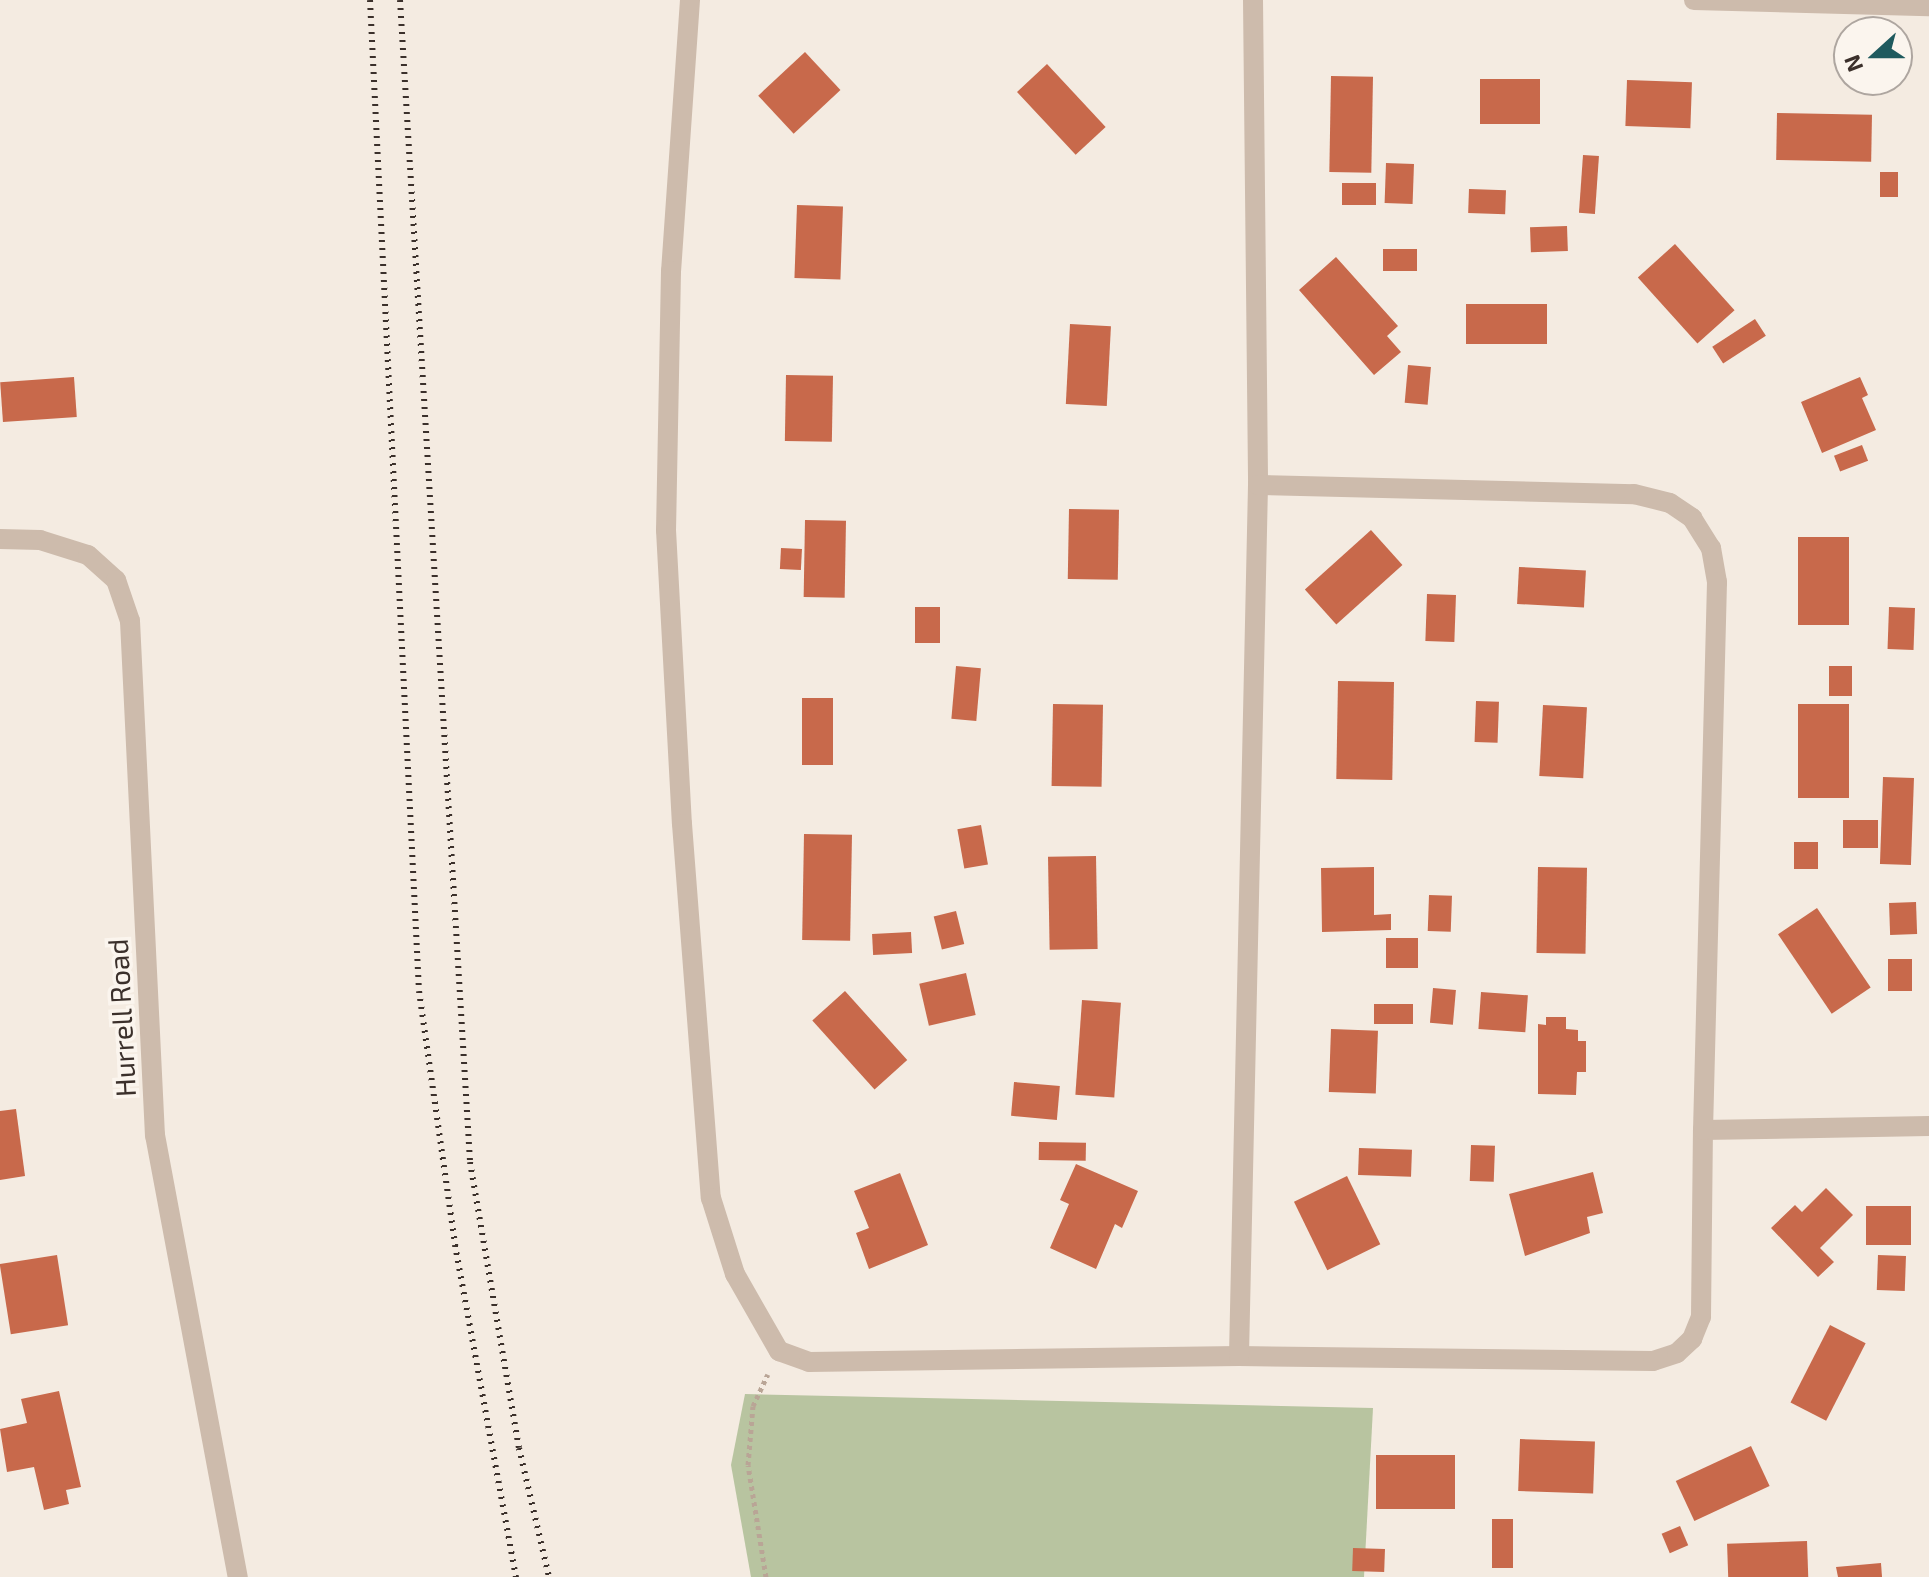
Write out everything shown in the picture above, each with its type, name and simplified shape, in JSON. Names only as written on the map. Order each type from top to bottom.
[{"type":"street","points":[[690,0],[671,271],[666,530],[682,824],[711,1198],[735,1274],[779,1351],[809,1362],[1239,1356],[1653,1361],[1677,1353],[1692,1339],[1701,1317],[1717,582],[1711,548],[1692,518],[1670,503],[1634,494],[1258,485]]},
{"type":"street","points":[[1239,1356],[1258,485],[1253,0]]},
{"type":"street","points":[[1694,0],[1929,6]]},
{"type":"street","name":"Hurrell Road","points":[[0,539],[40,540],[88,555],[116,580],[130,621],[155,1135],[238,1577]]},
{"type":"street","points":[[1703,1130],[1929,1126]]},
{"type":"path","points":[[766,1577],[748,1465],[753,1406],[779,1351]]},
{"type":"green space","points":[[745,1394],[1373,1408],[1364,1577],[751,1577],[731,1465]]},
{"type":"building","points":[[805,52],[840,90],[794,134],[758,96]]},
{"type":"building","points":[[1047,64],[1106,127],[1076,155],[1017,92]]},
{"type":"building","points":[[1331,76],[1373,77],[1371,173],[1329,172]]},
{"type":"building","points":[[1480,79],[1540,79],[1540,124],[1480,124]]},
{"type":"building","points":[[1627,80],[1692,82],[1690,128],[1625,126]]},
{"type":"building","points":[[1777,113],[1872,115],[1871,162],[1776,160]]},
{"type":"building","points":[[1583,155],[1599,156],[1595,214],[1579,213]]},
{"type":"building","points":[[1386,163],[1414,164],[1413,204],[1385,203]]},
{"type":"building","points":[[1880,172],[1898,172],[1898,197],[1880,197]]},
{"type":"building","points":[[1342,183],[1376,183],[1376,205],[1342,205]]},
{"type":"building","points":[[1469,189],[1506,190],[1505,214],[1468,213]]},
{"type":"building","points":[[797,205],[843,207],[840,280],[794,278]]},
{"type":"building","points":[[1567,226],[1568,251],[1531,252],[1530,227]]},
{"type":"building","points":[[1675,244],[1735,310],[1697,344],[1638,277]]},
{"type":"building","points":[[1383,249],[1417,249],[1417,271],[1383,271]]},
{"type":"building","points":[[1336,257],[1398,326],[1387,336],[1401,352],[1374,375],[1299,290]]},
{"type":"building","points":[[1466,304],[1547,304],[1547,344],[1466,344]]},
{"type":"building","points":[[1755,319],[1766,336],[1723,364],[1712,347]]},
{"type":"building","points":[[1070,324],[1111,326],[1107,406],[1066,404]]},
{"type":"building","points":[[1408,365],[1431,367],[1428,405],[1405,403]]},
{"type":"building","points":[[786,375],[833,376],[832,442],[785,441]]},
{"type":"building","points":[[74,377],[77,417],[3,422],[0,382]]},
{"type":"building","points":[[1860,377],[1868,395],[1862,398],[1876,430],[1822,453],[1801,402]]},
{"type":"building","points":[[1862,445],[1868,461],[1840,472],[1834,456]]},
{"type":"building","points":[[1069,509],[1119,510],[1118,580],[1068,579]]},
{"type":"building","points":[[805,520],[846,521],[845,598],[804,597]]},
{"type":"building","points":[[1371,530],[1402,565],[1336,624],[1305,590]]},
{"type":"building","points":[[1798,537],[1849,537],[1849,625],[1798,625]]},
{"type":"building","points":[[781,548],[802,549],[801,570],[780,569]]},
{"type":"building","points":[[1519,567],[1586,571],[1584,607],[1517,604]]},
{"type":"building","points":[[1427,594],[1456,595],[1454,642],[1425,641]]},
{"type":"building","points":[[915,607],[940,607],[940,643],[915,643]]},
{"type":"building","points":[[1889,607],[1915,608],[1914,650],[1888,649]]},
{"type":"building","points":[[956,666],[981,668],[976,721],[951,719]]},
{"type":"building","points":[[1829,666],[1852,666],[1852,696],[1829,696]]},
{"type":"building","points":[[1338,681],[1394,682],[1392,780],[1336,779]]},
{"type":"building","points":[[802,698],[833,698],[833,765],[802,765]]},
{"type":"building","points":[[1476,701],[1499,702],[1498,743],[1475,742]]},
{"type":"building","points":[[1053,704],[1103,705],[1102,787],[1052,786]]},
{"type":"building","points":[[1798,704],[1849,704],[1849,798],[1798,798]]},
{"type":"building","points":[[1543,705],[1587,707],[1583,778],[1539,776]]},
{"type":"building","points":[[1883,777],[1914,778],[1911,865],[1880,864]]},
{"type":"building","points":[[1843,820],[1878,820],[1878,848],[1843,848]]},
{"type":"building","points":[[981,825],[988,864],[964,869],[957,829]]},
{"type":"building","points":[[804,834],[852,835],[850,941],[802,940]]},
{"type":"building","points":[[1794,842],[1818,842],[1818,869],[1794,869]]},
{"type":"building","points":[[1096,856],[1098,949],[1050,950],[1048,857]]},
{"type":"building","points":[[1374,867],[1374,915],[1391,914],[1391,930],[1322,932],[1321,868]]},
{"type":"building","points":[[1538,867],[1587,868],[1585,954],[1536,953]]},
{"type":"building","points":[[1429,895],[1452,896],[1451,932],[1428,931]]},
{"type":"building","points":[[1916,902],[1917,934],[1890,935],[1889,903]]},
{"type":"building","points":[[1817,908],[1871,988],[1832,1014],[1778,934]]},
{"type":"building","points":[[956,911],[964,944],[942,950],[934,917]]},
{"type":"building","points":[[911,932],[912,953],[873,955],[872,934]]},
{"type":"building","points":[[1386,938],[1418,938],[1418,968],[1386,968]]},
{"type":"building","points":[[1888,959],[1912,959],[1912,991],[1888,991]]},
{"type":"building","points":[[966,973],[976,1015],[929,1026],[919,984]]},
{"type":"building","points":[[1433,988],[1456,990],[1453,1025],[1430,1023]]},
{"type":"building","points":[[845,991],[907,1060],[875,1090],[812,1020]]},
{"type":"building","points":[[1481,992],[1528,995],[1525,1032],[1478,1029]]},
{"type":"building","points":[[1082,1000],[1121,1003],[1114,1097],[1075,1095]]},
{"type":"building","points":[[1374,1004],[1413,1004],[1413,1024],[1374,1024]]},
{"type":"building","points":[[1546,1017],[1566,1017],[1566,1029],[1578,1030],[1578,1041],[1586,1041],[1586,1072],[1577,1072],[1576,1095],[1538,1094],[1538,1024],[1546,1025]]},
{"type":"building","points":[[1331,1029],[1378,1031],[1376,1094],[1329,1092]]},
{"type":"building","points":[[1014,1082],[1060,1086],[1057,1120],[1011,1116]]},
{"type":"building","points":[[16,1109],[25,1176],[0,1180],[0,1111]]},
{"type":"building","points":[[1039,1142],[1086,1143],[1086,1161],[1039,1160]]},
{"type":"building","points":[[1471,1145],[1495,1146],[1494,1182],[1470,1181]]},
{"type":"building","points":[[1359,1148],[1412,1150],[1411,1177],[1358,1175]]},
{"type":"building","points":[[1076,1164],[1138,1191],[1122,1228],[1115,1224],[1096,1269],[1050,1248],[1069,1204],[1060,1200]]},
{"type":"building","points":[[1593,1172],[1603,1213],[1587,1217],[1590,1233],[1525,1256],[1509,1194]]},
{"type":"building","points":[[900,1173],[928,1245],[869,1269],[856,1233],[869,1228],[854,1191]]},
{"type":"building","points":[[1347,1176],[1380,1244],[1327,1270],[1294,1202]]},
{"type":"building","points":[[1826,1188],[1853,1215],[1820,1248],[1834,1262],[1818,1277],[1771,1228],[1795,1205],[1802,1212]]},
{"type":"building","points":[[1866,1206],[1911,1206],[1911,1245],[1866,1245]]},
{"type":"building","points":[[57,1255],[68,1325],[11,1334],[0,1264]]},
{"type":"building","points":[[1878,1255],[1906,1256],[1905,1291],[1877,1290]]},
{"type":"building","points":[[1830,1325],[1866,1343],[1826,1421],[1791,1403]]},
{"type":"building","points":[[59,1391],[81,1487],[66,1490],[69,1504],[44,1510],[34,1467],[7,1472],[0,1429],[27,1423],[21,1399]]},
{"type":"building","points":[[1520,1439],[1595,1442],[1593,1494],[1518,1491]]},
{"type":"building","points":[[1751,1446],[1770,1486],[1694,1521],[1676,1481]]},
{"type":"building","points":[[1376,1455],[1455,1455],[1455,1509],[1376,1509]]},
{"type":"building","points":[[1492,1519],[1513,1519],[1513,1568],[1492,1568]]},
{"type":"building","points":[[1680,1526],[1688,1545],[1670,1553],[1662,1534]]},
{"type":"building","points":[[1807,1541],[1808,1577],[1728,1577],[1727,1544]]},
{"type":"building","points":[[1353,1548],[1385,1549],[1384,1572],[1352,1571]]},
{"type":"building","points":[[1881,1563],[1882,1577],[1838,1577],[1836,1567]]},
{"type":"railway","points":[[370,0],[419,991],[455,1245],[516,1577]]},
{"type":"railway","points":[[400,0],[470,1162],[519,1448],[549,1577]]}]
